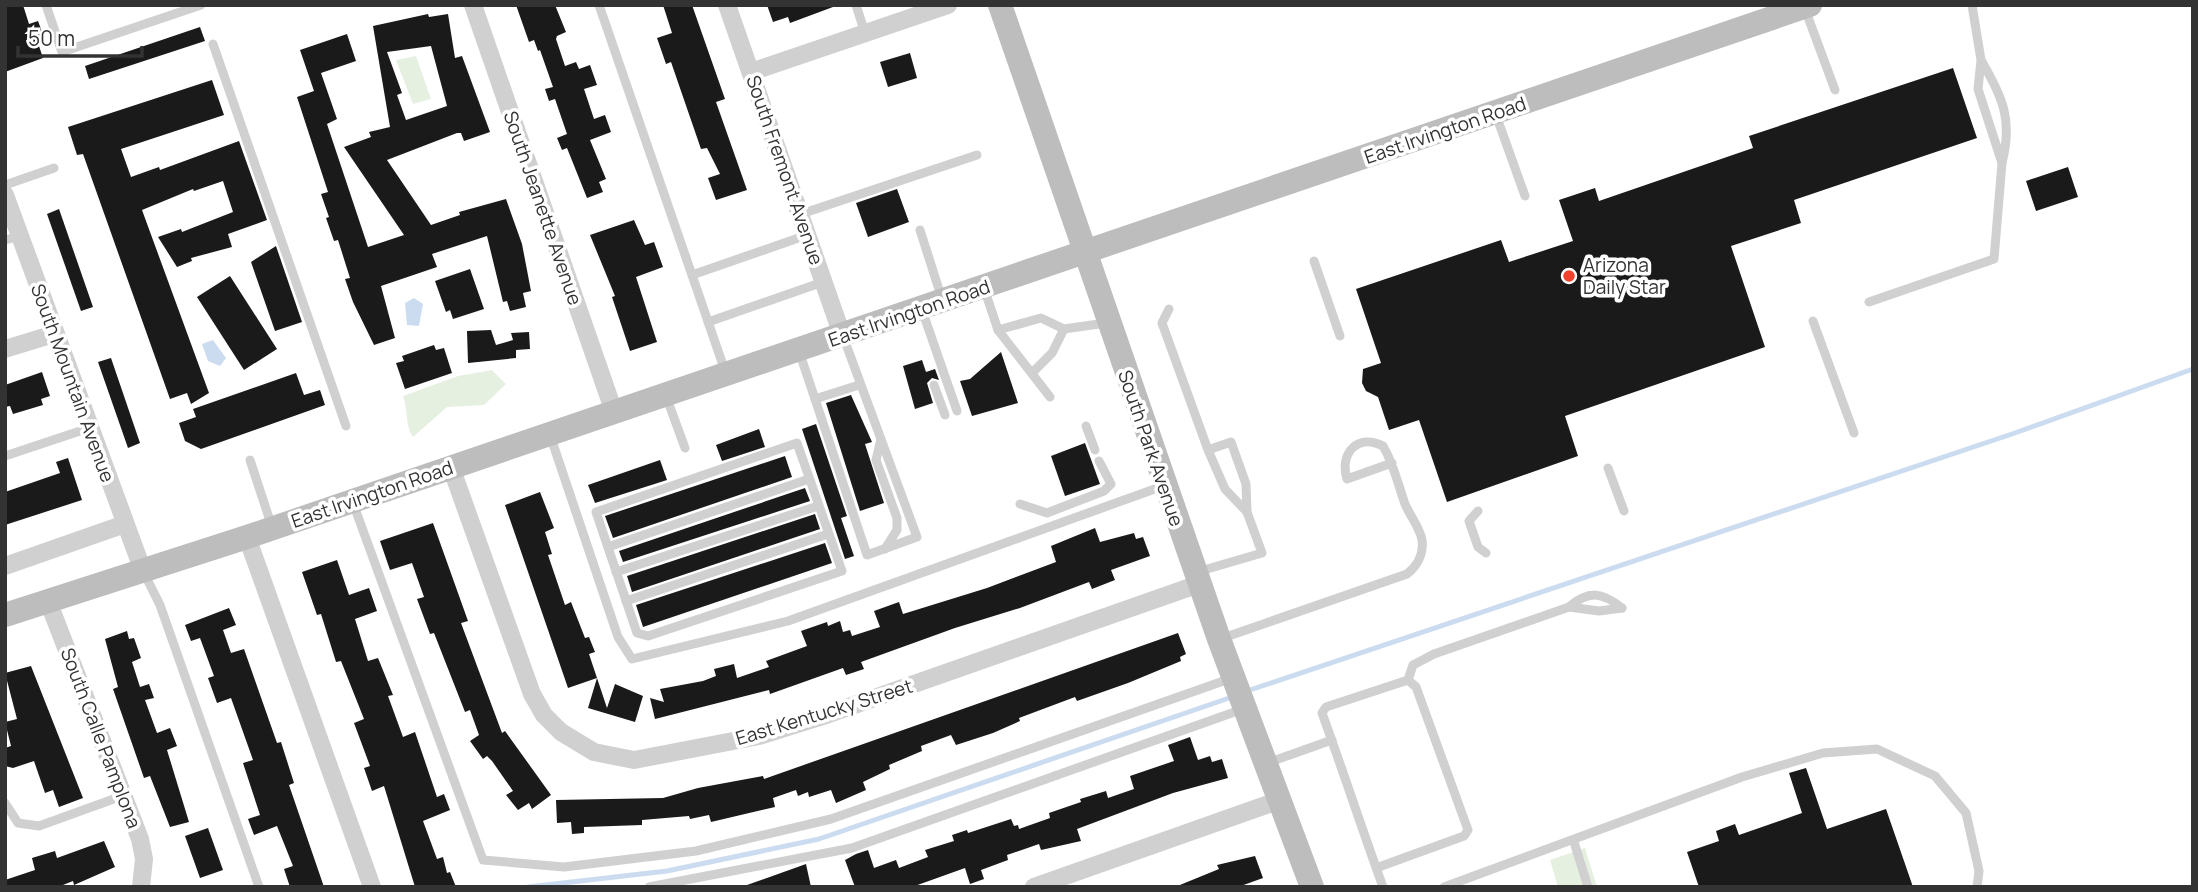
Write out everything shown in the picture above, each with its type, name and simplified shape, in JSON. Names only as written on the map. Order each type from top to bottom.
[{"type":"main road","name":"South Park Avenue","points":[[1000,5],[1197,578],[1312,887]]},
{"type":"main road","name":"East Irvington Road","points":[[5,615],[247,537],[984,288],[1807,6]]},
{"type":"street","name":"South Jeanette Avenue","points":[[473,5],[614,412]]},
{"type":"street","name":"South Fremont Avenue","points":[[727,5],[842,335]]},
{"type":"street","points":[[751,72],[948,5]]},
{"type":"street","name":"South Mountain Avenue","points":[[5,195],[12,238],[54,334],[143,571]]},
{"type":"street","points":[[5,349],[54,334]]},
{"type":"street","name":"East Kentucky Street","points":[[451,467],[532,694],[544,715],[561,732],[594,752],[634,760],[759,736],[798,724],[1197,578]]},
{"type":"street","points":[[5,566],[125,524]]},
{"type":"street","points":[[247,537],[372,887]]},
{"type":"street","name":"South Calle Pamplona","points":[[48,601],[140,839],[147,883]]},
{"type":"street","points":[[1034,887],[1280,800]]},
{"type":"lane","points":[[46,5],[62,52],[201,5]]},
{"type":"lane","points":[[599,5],[726,374]]},
{"type":"lane","points":[[856,5],[866,33]]},
{"type":"lane","points":[[1972,5],[1981,60],[1978,89],[2001,163]]},
{"type":"lane","points":[[1807,6],[1835,90]]},
{"type":"lane","points":[[213,44],[346,426]]},
{"type":"lane","points":[[1869,302],[1994,259],[2001,163],[2008,124],[1995,85],[1981,60]]},
{"type":"lane","points":[[1495,113],[1525,196]]},
{"type":"lane","points":[[801,214],[977,155]]},
{"type":"lane","points":[[5,185],[54,168]]},
{"type":"lane","points":[[920,230],[932,305],[957,411]]},
{"type":"lane","points":[[692,275],[807,235]]},
{"type":"lane","points":[[1314,261],[1340,336]]},
{"type":"lane","points":[[708,322],[823,282]]},
{"type":"lane","points":[[984,288],[998,330],[1050,397]]},
{"type":"lane","points":[[1170,309],[1162,323],[1208,450],[1224,489],[1247,512]]},
{"type":"lane","points":[[998,330],[1041,318],[1064,330],[1108,323]]},
{"type":"lane","points":[[1813,321],[1854,433]]},
{"type":"lane","points":[[1033,372],[1052,353],[1064,330]]},
{"type":"lane","points":[[799,350],[867,555],[885,549],[917,537],[842,335]]},
{"type":"lane","points":[[815,399],[859,385]]},
{"type":"lane","points":[[934,385],[945,415]]},
{"type":"lane","points":[[666,394],[684,448]]},
{"type":"lane","points":[[1086,426],[1095,450]]},
{"type":"lane","points":[[5,456],[89,428]]},
{"type":"lane","points":[[549,434],[618,637],[632,659],[788,621],[1165,485]]},
{"type":"lane","points":[[881,439],[876,460],[897,518],[897,530],[885,549]]},
{"type":"lane","points":[[1219,639],[1407,575],[1414,569],[1420,559],[1422,538],[1406,506],[1392,463],[1383,446],[1367,441],[1359,443],[1351,448],[1344,461],[1347,479],[1392,463]]},
{"type":"lane","points":[[1197,578],[1262,553],[1247,512],[1246,484],[1231,442],[1208,450]]},
{"type":"lane","points":[[797,443],[809,479],[842,571],[649,636],[637,633],[596,512],[797,443]]},
{"type":"lane","points":[[250,460],[273,528]]},
{"type":"lane","points":[[1020,504],[1047,513],[1104,491],[1111,484],[1099,461]]},
{"type":"lane","points":[[1608,468],[1624,510]]},
{"type":"lane","points":[[608,547],[809,479]]},
{"type":"lane","points":[[352,501],[483,860],[564,867],[696,851],[831,819],[1239,694]]},
{"type":"lane","points":[[616,572],[818,506]]},
{"type":"lane","points":[[1478,512],[1469,521],[1478,547],[1486,553]]},
{"type":"lane","points":[[626,601],[828,534]]},
{"type":"lane","points":[[143,571],[160,605],[259,887]]},
{"type":"lane","points":[[1408,680],[1413,665],[1434,654],[1569,607],[1581,596],[1596,593],[1609,597],[1622,608],[1599,611],[1569,607]]},
{"type":"lane","points":[[1383,887],[1322,713],[1326,707],[1408,680]]},
{"type":"lane","points":[[1376,868],[1464,836],[1468,830],[1416,687],[1408,680]]},
{"type":"lane","points":[[649,887],[852,848],[1239,694]]},
{"type":"lane","points":[[1266,763],[1332,740]]},
{"type":"lane","points":[[1444,887],[1574,842],[1742,778],[1823,753],[1877,749],[1935,776],[1966,813],[1979,871],[1977,887]]},
{"type":"lane","points":[[5,803],[18,823],[38,826],[122,796]]},
{"type":"lane","points":[[1574,842],[1588,887]]},
{"type":"green space","points":[[416,56],[431,99],[413,104],[396,60]]},
{"type":"green space","points":[[492,370],[506,384],[484,405],[447,407],[413,437],[403,396],[458,376]]},
{"type":"green space","points":[[1585,848],[1597,887],[1558,887],[1550,860]]},
{"type":"water","points":[[414,298],[423,304],[419,326],[407,325],[405,303]]},
{"type":"water","points":[[213,340],[226,358],[220,366],[208,361],[202,344]]},
{"type":"building","points":[[5,5],[23,5],[29,24],[38,21],[44,37],[37,40],[43,58],[5,72]]},
{"type":"building","points":[[516,5],[555,5],[566,32],[556,39],[565,66],[576,62],[579,69],[590,65],[597,85],[584,89],[594,119],[605,115],[611,132],[590,140],[606,179],[599,182],[603,192],[587,198],[567,148],[562,150],[557,138],[567,134],[555,99],[549,101],[545,89],[553,87],[540,50],[538,51],[534,40],[529,42]]},
{"type":"building","points":[[663,5],[692,5],[725,99],[716,102],[747,190],[716,200],[708,178],[720,174],[707,148],[701,149],[671,62],[666,64],[657,38],[672,33]]},
{"type":"building","points":[[767,5],[833,7],[790,23],[788,17],[773,22]]},
{"type":"building","points":[[428,14],[429,17],[448,14],[455,58],[462,56],[490,132],[464,141],[461,133],[457,133],[387,160],[431,225],[460,215],[459,212],[506,199],[522,244],[531,291],[523,293],[526,307],[510,311],[507,301],[503,302],[487,236],[432,254],[437,267],[381,286],[395,338],[374,345],[353,302],[345,279],[350,278],[338,240],[334,241],[326,218],[329,217],[321,194],[328,192],[297,97],[314,91],[300,50],[347,34],[356,61],[321,73],[337,119],[327,124],[368,247],[404,235],[344,147],[371,137],[369,132],[390,127],[373,26]],"holes":[[[431,46],[447,106],[406,120],[397,95],[402,93],[387,52]]]},
{"type":"building","points":[[200,27],[205,41],[89,79],[85,66]]},
{"type":"building","points":[[910,53],[917,78],[888,87],[880,62]]},
{"type":"building","name":"Arizona Daily Star","points":[[1953,68],[1977,138],[1794,200],[1801,223],[1731,246],[1765,347],[1565,416],[1578,456],[1447,502],[1419,420],[1389,430],[1378,397],[1366,391],[1362,383],[1363,369],[1381,363],[1356,289],[1501,240],[1509,262],[1573,241],[1559,200],[1595,188],[1599,201],[1753,148],[1749,136]]},
{"type":"building","points":[[212,80],[224,115],[121,149],[131,177],[159,167],[160,170],[239,141],[267,220],[228,234],[232,247],[191,258],[192,261],[177,267],[158,237],[181,229],[182,232],[233,212],[223,181],[194,191],[193,189],[142,210],[209,393],[191,404],[187,393],[170,399],[83,154],[77,155],[68,127]]},
{"type":"building","points":[[2068,167],[2078,197],[2036,211],[2026,181]]},
{"type":"building","points":[[897,189],[909,222],[868,237],[856,203]]},
{"type":"building","points":[[59,209],[93,307],[81,311],[47,214]]},
{"type":"building","points":[[634,220],[645,245],[654,242],[663,267],[636,277],[657,342],[630,351],[612,297],[615,296],[590,235]]},
{"type":"building","points":[[276,246],[302,322],[275,331],[251,262]]},
{"type":"building","points":[[470,269],[484,309],[453,319],[450,310],[446,312],[435,281]]},
{"type":"building","points":[[230,276],[277,349],[244,370],[197,297]]},
{"type":"building","points":[[491,330],[496,345],[513,340],[511,333],[529,332],[530,349],[516,350],[516,358],[468,363],[467,331]]},
{"type":"building","points":[[434,345],[436,350],[444,348],[452,373],[405,389],[396,363],[404,361],[402,356]]},
{"type":"building","points":[[1001,352],[1018,403],[972,416],[960,381],[970,379]]},
{"type":"building","points":[[111,358],[140,443],[128,448],[98,362]]},
{"type":"building","points":[[922,360],[926,372],[935,369],[939,380],[932,378],[927,383],[933,403],[915,409],[903,366]]},
{"type":"building","points":[[42,372],[50,396],[41,399],[43,405],[13,414],[10,406],[5,407],[5,385]]},
{"type":"building","points":[[296,373],[304,395],[320,390],[325,405],[201,449],[185,441],[179,423],[196,417],[193,409]]},
{"type":"building","points":[[851,395],[872,442],[865,444],[884,503],[860,511],[826,403]]},
{"type":"building","points":[[816,424],[847,516],[841,518],[854,556],[845,559],[802,429]]},
{"type":"building","points":[[759,429],[765,447],[722,461],[716,445]]},
{"type":"building","points":[[1085,443],[1100,484],[1065,496],[1051,456]]},
{"type":"building","points":[[785,456],[792,477],[613,538],[605,516]]},
{"type":"building","points":[[68,458],[82,500],[5,525],[5,492],[60,473],[56,462]]},
{"type":"building","points":[[660,460],[667,480],[595,503],[588,485]]},
{"type":"building","points":[[805,488],[810,501],[623,562],[619,551]]},
{"type":"building","points":[[540,492],[554,528],[545,532],[552,554],[548,555],[565,605],[571,602],[585,638],[589,637],[595,652],[589,654],[597,678],[568,688],[505,505]]},
{"type":"building","points":[[815,514],[820,529],[632,592],[627,576]]},
{"type":"building","points":[[433,523],[468,621],[461,623],[502,733],[505,731],[551,795],[532,809],[529,803],[518,810],[506,795],[513,791],[492,761],[487,756],[483,759],[470,741],[479,735],[470,710],[465,712],[434,633],[430,634],[417,599],[424,597],[412,563],[390,570],[380,541]]},
{"type":"building","points":[[1095,528],[1100,542],[1134,533],[1136,539],[1143,537],[1150,556],[1111,570],[1115,580],[1092,589],[1089,582],[1020,608],[955,628],[861,662],[864,669],[846,675],[843,668],[770,694],[769,690],[655,719],[650,698],[664,702],[660,689],[703,681],[716,676],[714,669],[734,664],[737,678],[769,667],[766,661],[807,646],[801,631],[827,622],[828,626],[840,621],[843,632],[850,630],[852,636],[880,627],[874,611],[899,602],[903,614],[987,588],[1056,562],[1051,546]]},
{"type":"building","points":[[825,543],[832,563],[643,627],[636,605]]},
{"type":"building","points":[[337,560],[349,595],[369,588],[377,611],[355,619],[368,661],[378,658],[393,695],[388,696],[403,737],[415,732],[437,797],[444,794],[450,810],[423,821],[437,859],[443,857],[447,873],[450,872],[456,887],[415,887],[384,786],[372,791],[364,768],[370,766],[354,723],[364,719],[341,661],[336,662],[321,614],[317,615],[302,572]]},
{"type":"building","points":[[229,608],[236,625],[223,630],[231,653],[244,649],[277,743],[281,742],[294,783],[289,785],[324,887],[290,887],[284,869],[293,866],[277,826],[254,835],[248,819],[260,815],[243,763],[253,760],[231,698],[217,703],[208,678],[214,676],[200,638],[191,641],[185,625]]},
{"type":"building","points":[[127,631],[129,639],[134,638],[141,658],[132,662],[140,687],[149,684],[154,698],[145,700],[157,733],[170,728],[177,746],[167,750],[189,822],[170,827],[150,776],[144,778],[113,689],[118,687],[105,639]]},
{"type":"building","points":[[1178,633],[1186,654],[1180,657],[1181,661],[1077,701],[1075,697],[1019,718],[1020,721],[993,733],[956,745],[951,735],[921,746],[922,751],[889,765],[890,769],[863,782],[866,790],[836,803],[831,790],[809,797],[808,792],[798,796],[796,790],[773,798],[775,807],[711,822],[709,815],[690,819],[689,816],[642,820],[642,825],[584,827],[584,833],[572,834],[571,822],[557,823],[556,800],[663,798],[698,788],[763,776],[764,779]]},
{"type":"building","points":[[31,666],[83,798],[59,807],[53,790],[45,793],[34,761],[13,768],[5,766],[5,748],[11,746],[5,722],[17,719],[5,673]]},
{"type":"building","points":[[597,678],[607,708],[615,684],[643,696],[635,722],[588,708]]},
{"type":"building","points":[[1190,737],[1198,760],[1210,756],[1212,762],[1222,759],[1228,778],[1173,793],[1077,829],[1081,841],[1041,850],[1039,844],[1007,855],[1008,860],[981,870],[984,879],[970,884],[965,868],[912,887],[855,887],[845,860],[856,854],[868,850],[874,868],[896,860],[899,868],[928,857],[925,850],[954,841],[952,835],[967,830],[968,833],[1011,819],[1019,829],[1050,818],[1049,813],[1081,802],[1080,799],[1106,791],[1108,798],[1134,789],[1130,776],[1174,761],[1168,745]]},
{"type":"building","points":[[1806,768],[1827,829],[1886,809],[1913,887],[1699,887],[1687,852],[1719,841],[1716,831],[1735,824],[1739,835],[1802,813],[1789,773]]},
{"type":"building","points":[[208,828],[223,870],[200,878],[185,836]]},
{"type":"building","points":[[104,841],[115,867],[74,885],[73,881],[58,887],[5,887],[5,880],[35,870],[32,858],[55,851],[57,858]]},
{"type":"building","points":[[1255,856],[1263,878],[1238,887],[1175,887],[1219,869],[1217,865]]},
{"type":"building","points":[[806,864],[811,887],[747,887],[747,885]]},
{"type":"waterway","points":[[1247,691],[2012,434],[2193,369]]},
{"type":"waterway","points":[[528,887],[667,871],[819,839],[1235,696]]},
{"type":"place","name":"Arizona Daily Star","points":[[1569,276]]}]
